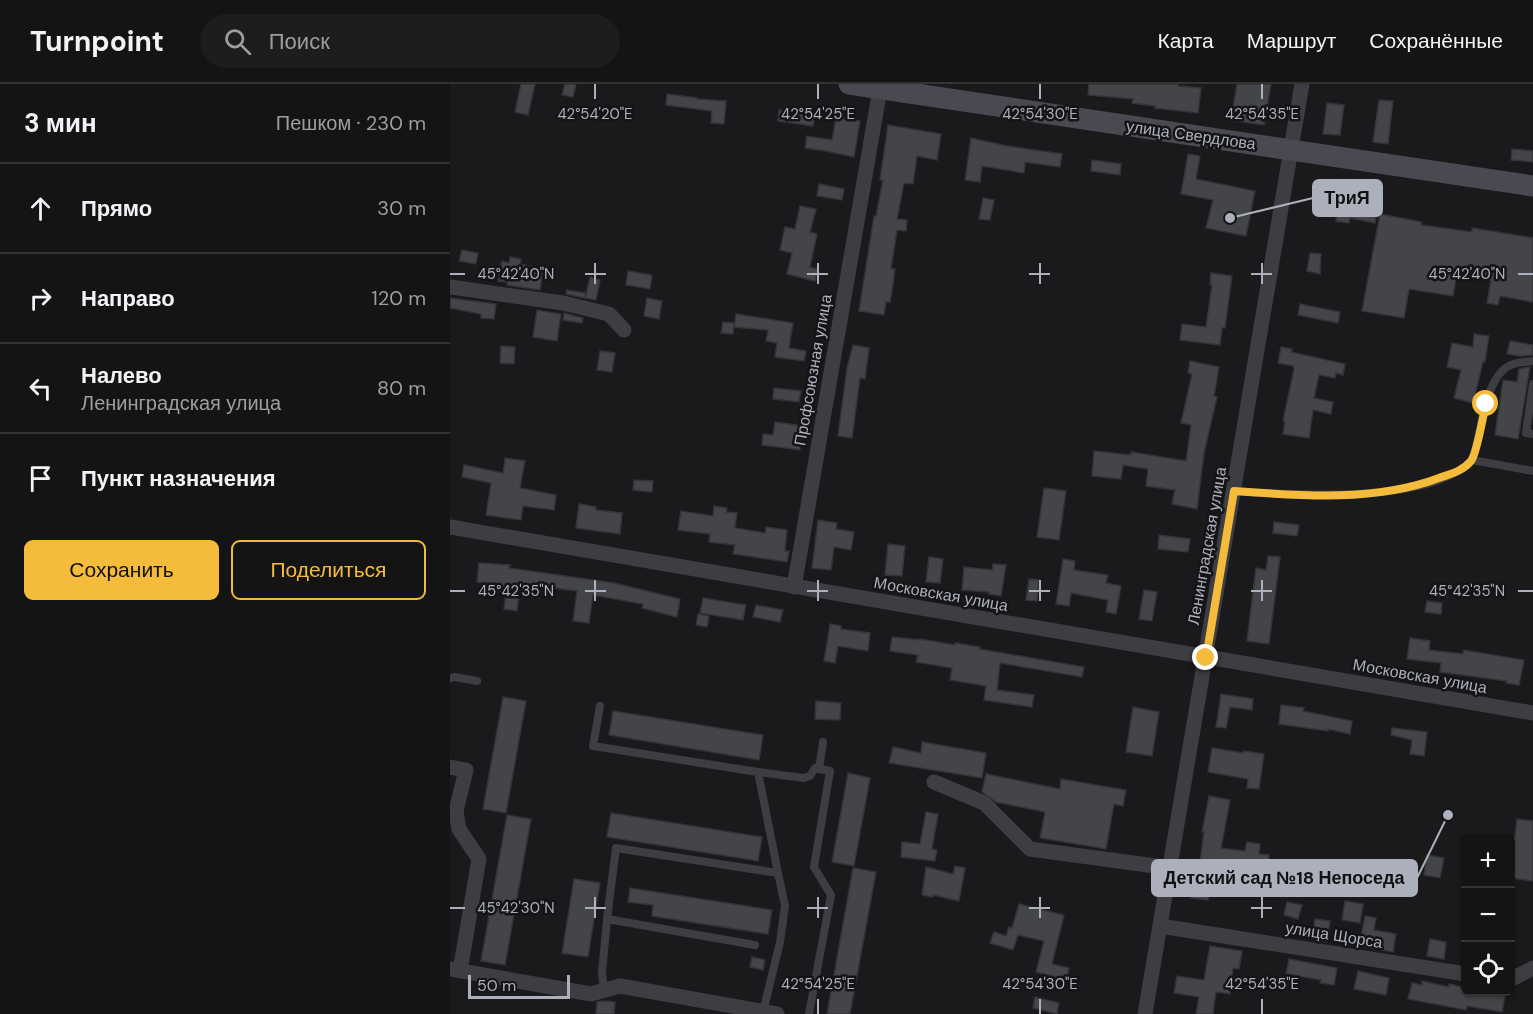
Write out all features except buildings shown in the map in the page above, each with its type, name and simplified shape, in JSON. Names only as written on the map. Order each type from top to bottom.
[{"type":"street","name":"улица Свердлова","points":[[849,84],[1533,186]]},
{"type":"street","name":"Ленинградская улица","points":[[1145,1014],[1302,84]]},
{"type":"street","name":"Профсоюзная улица","points":[[794,587],[880,89]]},
{"type":"street","points":[[450,287],[563,303],[609,314],[624,330]]},
{"type":"street","name":"Московская улица","points":[[450,527],[1533,713]]},
{"type":"street","points":[[450,767],[466,770],[456,810],[455,829],[479,859],[455,970],[591,994],[621,986],[770,1013]]},
{"type":"street","points":[[934,782],[984,803],[1030,849],[1170,868]]},
{"type":"street","name":"улица Щорса","points":[[1160,926],[1461,973]]},
{"type":"street","points":[[1515,977],[1533,968]]},
{"type":"lane","points":[[1234,491],[1284,495],[1363,494],[1417,486],[1458,471],[1472,460],[1486,404],[1497,376],[1510,365],[1533,361]]},
{"type":"lane","points":[[1533,384],[1526,433],[1533,434]]},
{"type":"lane","points":[[1472,460],[1533,471]]},
{"type":"lane","points":[[450,678],[477,681]]},
{"type":"lane","points":[[600,706],[593,746],[804,778],[810,776],[815,768],[830,771],[814,867],[831,895],[809,1014]]},
{"type":"lane","points":[[819,768],[823,742]]},
{"type":"lane","points":[[759,772],[785,906],[770,1013]]},
{"type":"lane","points":[[604,990],[602,973],[616,848],[777,873]]},
{"type":"lane","points":[[607,919],[755,945]]},
{"type":"place","name":"ТриЯ","points":[[1230,218]]},
{"type":"place","name":"Детский сад №18 Непоседа","points":[[1448,815]]},
{"type":"route","points":[[1206,658],[1234,491],[1284,495],[1363,494],[1417,486],[1458,471],[1472,460],[1486,404]]}]
